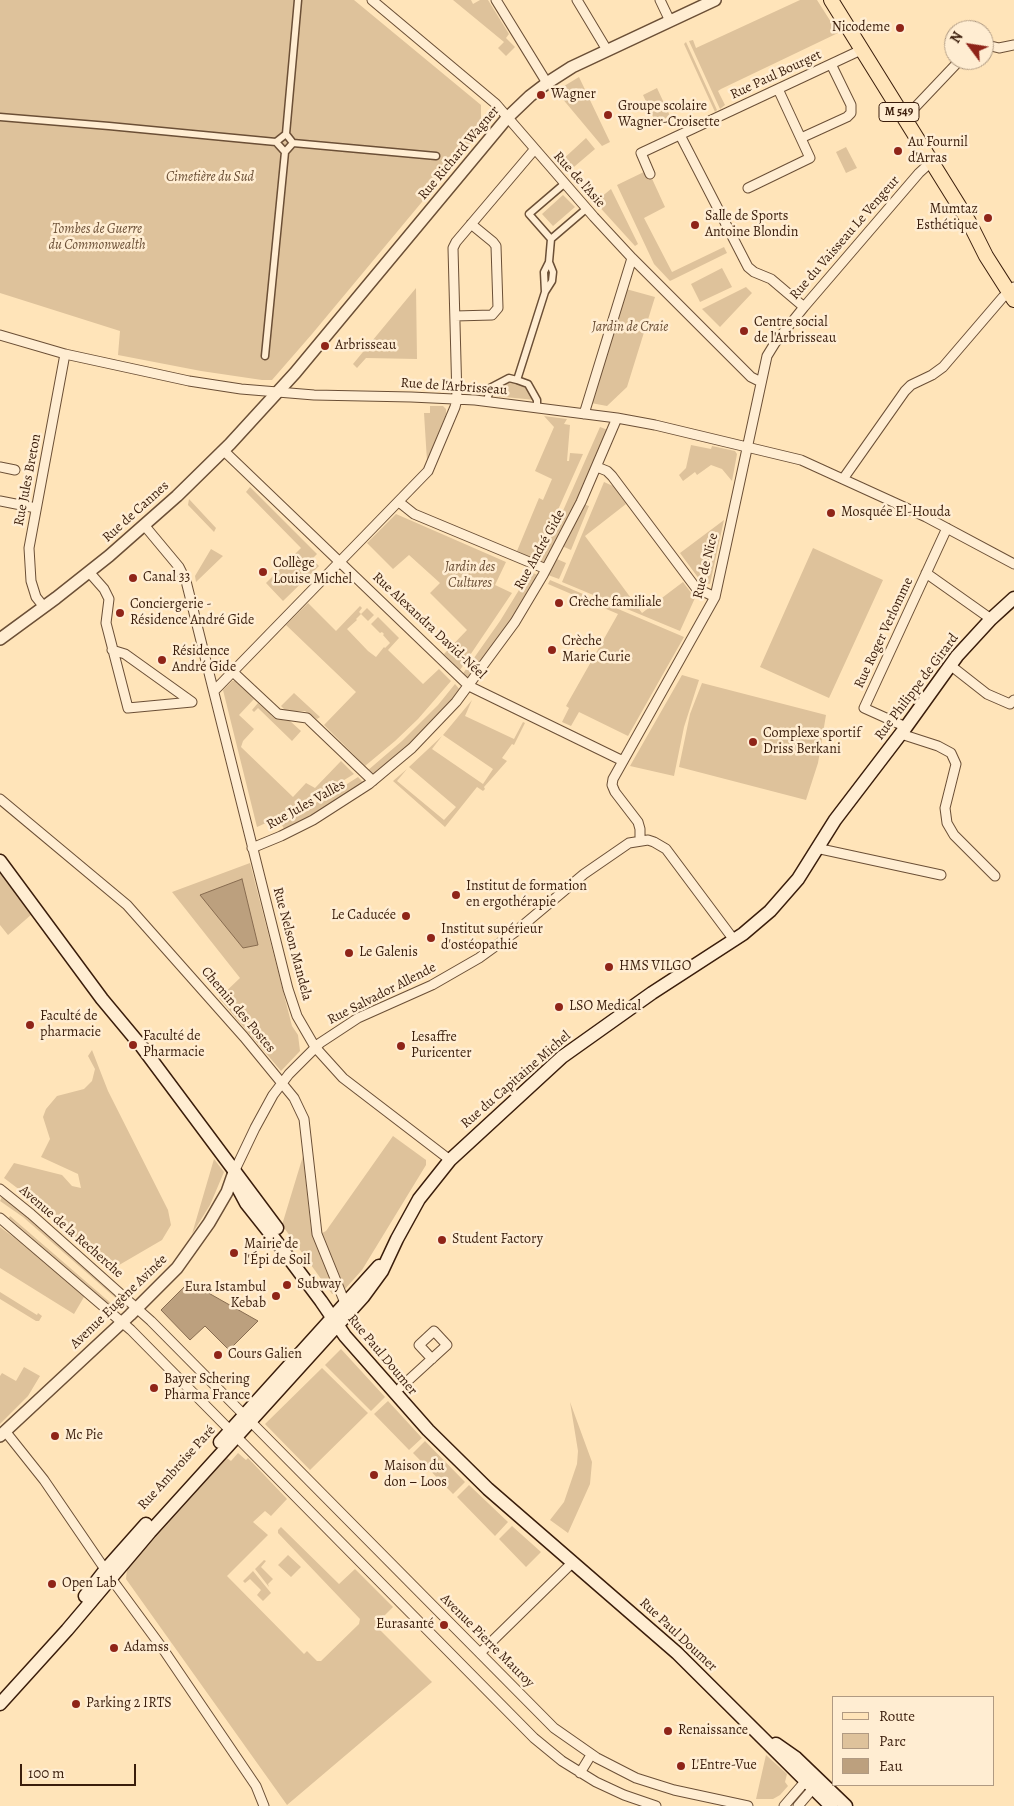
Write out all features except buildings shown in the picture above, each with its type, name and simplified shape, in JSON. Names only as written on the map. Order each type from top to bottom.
[{"type":"main road","name":"M 549","points":[[831,0],[969,222],[981,246],[1013,290]]},
{"type":"main road","name":"Rue Philippe de Girard","points":[[816,848],[950,664],[991,619],[1014,598]]},
{"type":"main road","name":"Rue du Capitaine Michel","points":[[339,1316],[379,1277],[394,1244],[419,1199],[450,1160],[562,1057],[652,993],[752,927],[780,900],[798,878],[816,848]]},
{"type":"main road","name":"Rue Paul Doumer","points":[[0,861],[102,999],[142,1047],[234,1172],[238,1188],[246,1203],[359,1341],[517,1513]]},
{"type":"main road","name":"Rue Paul Doumer","points":[[339,1316],[348,1340],[434,1436],[488,1489],[667,1644],[748,1724],[813,1781],[846,1806]]},
{"type":"main road","name":"Rue Ambroise Paré","points":[[0,1704],[67,1630],[108,1573],[339,1316]]},
{"type":"main road","name":"Rue Paul Doumer","points":[[813,1781],[831,1806]]},
{"type":"street","points":[[0,117],[276,142],[286,134],[298,0]]},
{"type":"street","name":"Rue de l'Asie","points":[[372,0],[490,99],[586,209],[632,258],[752,377],[761,382]]},
{"type":"street","points":[[496,0],[547,83]]},
{"type":"street","points":[[577,0],[607,50]]},
{"type":"street","points":[[660,0],[670,21]]},
{"type":"street","name":"Rue Richard Wagner","points":[[278,392],[507,118],[547,83],[572,67],[715,0]]},
{"type":"street","points":[[994,47],[999,48],[1014,45]]},
{"type":"street","name":"Rue Paul Bourget","points":[[650,174],[641,153],[861,50]]},
{"type":"street","points":[[801,138],[847,117],[851,113],[851,105],[831,64]]},
{"type":"street","points":[[904,120],[951,70]]},
{"type":"street","points":[[748,188],[810,158],[778,89]]},
{"type":"street","points":[[286,134],[294,143],[436,156]]},
{"type":"street","points":[[680,134],[748,267],[754,272],[771,279],[804,307]]},
{"type":"street","points":[[276,142],[284,152]]},
{"type":"street","points":[[265,356],[284,152],[294,143]]},
{"type":"street","points":[[214,691],[428,471],[455,407],[456,399],[453,248],[456,242],[534,150]]},
{"type":"street","name":"Rue du Vaisseau Le Vengeur","points":[[748,447],[765,361],[771,348],[916,176],[931,162]]},
{"type":"street","points":[[551,238],[529,214],[564,184]]},
{"type":"street","points":[[517,380],[545,292],[544,272],[549,262],[551,238],[586,209]]},
{"type":"street","points":[[454,316],[492,315],[498,308],[496,246],[472,224]]},
{"type":"street","points":[[584,414],[632,258]]},
{"type":"street","points":[[843,479],[905,391],[943,367],[1013,290]]},
{"type":"street","name":"Rue de l'Arbrisseau","points":[[0,335],[65,354],[199,383],[241,389],[314,395],[487,401],[617,418],[748,447],[793,458],[843,479],[947,528],[1014,564]]},
{"type":"street","name":"Rue Jules Breton","points":[[44,607],[35,593],[29,568],[29,548],[65,354]]},
{"type":"street","points":[[487,401],[490,388],[509,378],[528,384],[537,400],[537,408]]},
{"type":"street","name":"Rue de Cannes","points":[[0,639],[90,572],[144,525],[223,450],[278,392]]},
{"type":"street","name":"Rue André Gide","points":[[469,686],[515,622],[546,569],[581,502],[617,418]]},
{"type":"street","name":"Rue de Nice","points":[[640,840],[638,822],[615,792],[612,786],[613,779],[715,597],[748,447]]},
{"type":"street","name":"Rue Alexandra David-Néel","points":[[223,450],[469,686],[622,762]]},
{"type":"street","points":[[0,467],[15,470]]},
{"type":"street","points":[[597,467],[607,471],[612,476],[696,588],[715,597]]},
{"type":"street","points":[[0,502],[36,508]]},
{"type":"street","points":[[399,502],[414,514],[546,569]]},
{"type":"street","points":[[144,525],[176,562],[184,576],[214,691]]},
{"type":"street","name":"Rue Roger Verlomme","points":[[903,730],[864,708],[947,528]]},
{"type":"street","points":[[90,572],[109,600],[106,623],[112,650],[128,708],[192,702],[125,654],[112,650]]},
{"type":"street","points":[[926,573],[991,619]]},
{"type":"street","points":[[950,664],[987,694],[1010,704],[1014,700]]},
{"type":"street","points":[[233,672],[278,714],[308,718],[373,781]]},
{"type":"street","name":"Rue Jules Vallès","points":[[214,691],[252,848],[313,820],[373,781],[426,735],[469,686]]},
{"type":"street","points":[[903,730],[951,753],[956,764],[945,808],[947,822],[954,835],[995,876]]},
{"type":"street","name":"Chemin des Postes","points":[[0,800],[123,901],[244,1037],[294,1098],[304,1119],[317,1234],[339,1316]]},
{"type":"street","points":[[640,840],[654,842],[666,849],[734,940]]},
{"type":"street","name":"Rue Salvador Allende","points":[[234,1172],[261,1115],[282,1083],[315,1046],[358,1018],[425,988],[474,961],[505,940],[610,855],[629,843],[640,840]]},
{"type":"street","name":"Rue Nelson Mandela","points":[[252,848],[292,1003],[315,1046],[351,1085],[450,1160]]},
{"type":"street","points":[[816,848],[941,875]]},
{"type":"street","name":"Avenue Eugène Avinée","points":[[2,1433],[138,1308],[177,1268],[198,1240],[227,1192],[234,1172]]},
{"type":"street","name":"Avenue de la Recherche","points":[[0,1189],[32,1214],[138,1308],[248,1418]]},
{"type":"street","points":[[0,1218],[122,1322],[528,1733],[580,1773],[614,1791],[656,1806]]},
{"type":"street","points":[[400,1387],[432,1359]]},
{"type":"street","name":"Avenue Pierre Mauroy","points":[[248,1418],[547,1721],[591,1755],[610,1766],[651,1783],[748,1806]]},
{"type":"street","points":[[2,1433],[44,1480],[163,1649],[256,1786],[264,1806]]},
{"type":"street","points":[[480,1653],[573,1562]]},
{"type":"street","points":[[580,1773],[591,1755]]},
{"type":"street","points":[[784,1806],[813,1781]]},
{"type":"street","points":[[798,1806],[813,1781]]},
{"type":"green space","name":"Cimetière du Sud","points":[[0,0],[354,0],[481,105],[481,131],[272,380],[201,371],[118,355],[120,331],[0,293]]},
{"type":"green space","points":[[453,0],[471,0],[473,4],[480,0],[488,0],[509,34],[506,38],[515,47],[506,56],[498,48],[504,42]]},
{"type":"green space","points":[[800,0],[817,0],[838,33],[721,89],[718,91],[725,105],[720,109],[689,41],[693,40],[696,48]]},
{"type":"green space","points":[[686,42],[717,110],[715,112],[684,44]]},
{"type":"green space","points":[[579,77],[610,142],[602,146],[556,91]]},
{"type":"green space","points":[[657,88],[670,116],[656,123],[643,95]]},
{"type":"green space","points":[[586,138],[595,149],[568,172],[560,162]]},
{"type":"green space","points":[[846,147],[857,168],[846,173],[836,152]]},
{"type":"green space","points":[[648,170],[665,207],[644,218],[672,272],[724,247],[727,253],[670,281],[654,264],[617,185]]},
{"type":"green space","points":[[611,189],[638,244],[635,246],[595,202]]},
{"type":"green space","points":[[563,195],[575,207],[553,226],[542,214]]},
{"type":"green space","points":[[722,268],[732,287],[700,302],[691,284]]},
{"type":"green space","points":[[746,287],[752,293],[720,327],[702,309]]},
{"type":"green space","points":[[416,288],[417,359],[366,358],[357,368],[353,364]]},
{"type":"green space","name":"Jardin de Craie","points":[[626,289],[655,297],[627,387],[607,406],[591,403]]},
{"type":"green space","points":[[509,380],[527,384],[535,400],[495,396],[495,392],[491,391]]},
{"type":"green space","points":[[430,406],[443,406],[446,409],[446,414],[427,461],[424,413],[430,413]]},
{"type":"green space","points":[[544,416],[567,419],[564,424],[570,425],[567,461],[569,461],[570,453],[583,454],[557,512],[532,558],[517,551],[539,498],[543,500],[552,479],[535,471],[554,427]]},
{"type":"green space","points":[[600,427],[608,430],[570,519],[544,563],[536,562],[562,513]]},
{"type":"green space","points":[[691,445],[711,449],[712,446],[735,451],[737,454],[732,481],[722,469],[711,465],[697,475],[695,472],[683,481],[679,475],[686,468]]},
{"type":"green space","points":[[604,482],[613,486],[626,504],[585,536],[642,613],[683,582],[695,598],[680,631],[562,582]]},
{"type":"green space","points":[[250,487],[317,554],[312,559],[319,566],[283,601],[266,583],[301,548],[246,492]]},
{"type":"green space","points":[[189,499],[216,528],[214,532],[188,505]]},
{"type":"green space","points":[[583,504],[589,506],[571,550],[562,546]]},
{"type":"green space","name":"Jardin des Cultures","points":[[396,514],[506,562],[495,585],[512,593],[460,670],[444,654],[467,630],[430,593],[440,583],[409,555],[393,569],[367,543]]},
{"type":"green space","points":[[724,520],[710,584],[702,583],[680,553]]},
{"type":"green space","name":"Complexe sportif Driss Berkani","points":[[813,548],[883,580],[829,698],[760,667]]},
{"type":"green space","points":[[211,549],[223,556],[196,582],[195,576]]},
{"type":"green space","points":[[557,559],[566,563],[559,579],[548,575]]},
{"type":"green space","points":[[530,572],[538,575],[512,618],[471,677],[462,675],[500,621]]},
{"type":"green space","points":[[550,580],[684,637],[628,736],[579,712],[571,726],[562,722],[569,708],[566,706],[618,614],[548,584]]},
{"type":"green space","points":[[308,603],[336,631],[360,606],[362,608],[359,612],[361,614],[347,629],[368,651],[376,657],[390,643],[382,632],[380,633],[371,624],[378,617],[399,638],[388,650],[423,684],[439,669],[451,681],[418,719],[365,766],[324,725],[356,692],[286,625]]},
{"type":"green space","points":[[367,608],[374,615],[368,621],[361,614]]},
{"type":"green space","points":[[682,675],[699,680],[684,727],[674,776],[630,766]]},
{"type":"green space","points":[[232,681],[235,681],[254,699],[239,715],[254,729],[243,741],[241,747],[293,797],[306,783],[315,788],[341,761],[354,774],[295,810],[257,827],[223,690]]},
{"type":"green space","name":"Complexe sportif Driss Berkani","points":[[702,683],[826,715],[818,763],[806,800],[679,767],[690,714]]},
{"type":"green space","points":[[455,684],[461,691],[426,731],[374,775],[370,774],[367,771],[402,741],[438,705]]},
{"type":"green space","points":[[294,693],[320,717],[317,719],[305,711],[286,711],[281,706]]},
{"type":"green space","points":[[472,700],[465,716],[514,739],[523,722],[525,723],[514,745],[512,744],[502,758],[507,761],[484,787],[483,791],[477,787],[445,827],[393,781],[407,769],[397,781],[444,820],[456,807],[409,767],[442,736],[432,749],[483,784],[493,769],[443,735]]},
{"type":"green space","points":[[258,703],[275,719],[290,721],[301,731],[292,741],[258,708],[254,712],[252,710]]},
{"type":"green space","points":[[358,777],[364,783],[343,799],[285,831],[281,823]]},
{"type":"green space","points":[[250,863],[292,1026],[298,1035],[300,1051],[281,1071],[219,998],[240,978],[172,892]]},
{"type":"green space","points":[[0,872],[32,914],[8,935],[0,925]]},
{"type":"green space","points":[[92,1050],[108,1091],[168,1210],[171,1225],[162,1240],[114,1268],[107,1269],[41,1206],[4,1178],[14,1163],[62,1175],[72,1186],[81,1188],[78,1174],[41,1157],[50,1139],[43,1117],[46,1109],[57,1096],[84,1089],[92,1081],[95,1069],[88,1056]]},
{"type":"green space","points":[[393,1136],[426,1160],[426,1165],[362,1270],[345,1289],[322,1233],[326,1231]]},
{"type":"green space","points":[[303,1156],[311,1229],[337,1291],[332,1294],[282,1225]]},
{"type":"green space","points":[[214,1159],[224,1172],[210,1205],[192,1234]]},
{"type":"green space","points":[[2,1197],[120,1300],[23,1217],[0,1201]]},
{"type":"green space","points":[[10,1216],[113,1305],[112,1307],[9,1218]]},
{"type":"green space","points":[[0,1227],[84,1297],[74,1314],[0,1268]]},
{"type":"green space","points":[[0,1292],[37,1315],[38,1313],[42,1316],[39,1321],[0,1299]]},
{"type":"green space","points":[[341,1349],[385,1397],[371,1411],[325,1365]]},
{"type":"green space","points":[[24,1367],[40,1376],[28,1396],[0,1424],[0,1376],[2,1373],[16,1381]]},
{"type":"green space","points":[[322,1368],[368,1413],[310,1470],[265,1424]]},
{"type":"green space","points":[[388,1401],[422,1438],[409,1450],[374,1414]]},
{"type":"green space","points":[[570,1402],[592,1462],[590,1484],[568,1533],[550,1520],[564,1502],[577,1464],[578,1451]]},
{"type":"green space","points":[[425,1441],[465,1482],[453,1494],[413,1453]]},
{"type":"green space","points":[[238,1453],[246,1460],[248,1458],[287,1499],[271,1516],[265,1511],[253,1522],[268,1535],[227,1576],[304,1654],[307,1651],[317,1661],[321,1661],[359,1624],[360,1619],[278,1533],[281,1527],[339,1584],[355,1569],[393,1607],[375,1625],[432,1682],[287,1805],[126,1579],[127,1569],[227,1458],[231,1461]]},
{"type":"green space","points":[[469,1485],[508,1522],[495,1536],[457,1497]]},
{"type":"green space","points":[[512,1526],[541,1552],[526,1567],[499,1539]]},
{"type":"green space","points":[[288,1555],[301,1567],[291,1577],[278,1565]]},
{"type":"green space","points":[[264,1560],[266,1561],[261,1567],[273,1579],[268,1584],[269,1587],[255,1569]]},
{"type":"green space","points":[[253,1571],[271,1593],[263,1601],[257,1595],[261,1590],[250,1579],[245,1583],[243,1581]]},
{"type":"green space","points":[[766,1755],[787,1774],[785,1782],[788,1786],[780,1795],[773,1799],[756,1799]]},
{"type":"water","points":[[242,879],[258,945],[243,948],[200,895]]},
{"type":"water","points":[[189,1282],[258,1321],[229,1350],[205,1326],[190,1340],[161,1310]]},
{"type":"place","name":"Nicodeme","points":[[900,28]]},
{"type":"place","name":"Wagner","points":[[541,95]]},
{"type":"place","name":"Groupe scolaire Wagner-Croisette","points":[[608,115]]},
{"type":"place","name":"Au Fournil d'Arras","points":[[898,151]]},
{"type":"place","name":"Mumtaz Esthétique","points":[[988,218]]},
{"type":"place","name":"Salle de Sports Antoine Blondin","points":[[695,225]]},
{"type":"place","name":"Centre social de l'Arbrisseau","points":[[744,331]]},
{"type":"place","name":"Arbrisseau","points":[[325,346]]},
{"type":"place","name":"Mosquée El-Houda","points":[[831,513]]},
{"type":"place","name":"Collège Louise Michel","points":[[263,572]]},
{"type":"place","name":"Canal 33","points":[[133,578]]},
{"type":"place","name":"Crèche familiale","points":[[559,603]]},
{"type":"place","name":"Conciergerie - Résidence André Gide","points":[[120,613]]},
{"type":"place","name":"Crèche Marie Curie","points":[[552,650]]},
{"type":"place","name":"Résidence André Gide","points":[[162,660]]},
{"type":"place","name":"Complexe sportif Driss Berkani","points":[[753,742]]},
{"type":"place","name":"Institut de formation en ergothérapie","points":[[456,895]]},
{"type":"place","name":"Le Caducée","points":[[406,916]]},
{"type":"place","name":"Institut supérieur d'ostéopathie","points":[[431,938]]},
{"type":"place","name":"Le Galenis","points":[[349,953]]},
{"type":"place","name":"HMS VILGO","points":[[609,967]]},
{"type":"place","name":"LSO Medical","points":[[559,1007]]},
{"type":"place","name":"Faculté de pharmacie","points":[[30,1025]]},
{"type":"place","name":"Faculté de Pharmacie","points":[[133,1045]]},
{"type":"place","name":"Lesaffre Puricenter","points":[[401,1046]]},
{"type":"place","name":"Student Factory","points":[[442,1240]]},
{"type":"place","name":"Mairie de l'Épi de Soil","points":[[234,1253]]},
{"type":"place","name":"Subway","points":[[287,1285]]},
{"type":"place","name":"Eura Istambul Kebab","points":[[276,1296]]},
{"type":"place","name":"Cours Galien","points":[[218,1355]]},
{"type":"place","name":"Bayer Schering Pharma France","points":[[154,1388]]},
{"type":"place","name":"Mc Pie","points":[[55,1436]]},
{"type":"place","name":"Maison du don – Loos","points":[[374,1475]]},
{"type":"place","name":"Open Lab","points":[[52,1584]]},
{"type":"place","name":"Eurasanté","points":[[444,1625]]},
{"type":"place","name":"Adamss","points":[[114,1648]]},
{"type":"place","name":"Parking 2 IRTS","points":[[76,1704]]},
{"type":"place","name":"Renaissance","points":[[668,1731]]},
{"type":"place","name":"L'Entre-Vue","points":[[681,1766]]},
{"type":"park label","name":"Tombes de Guerre du Commonwealth","points":[[97,238]]}]
